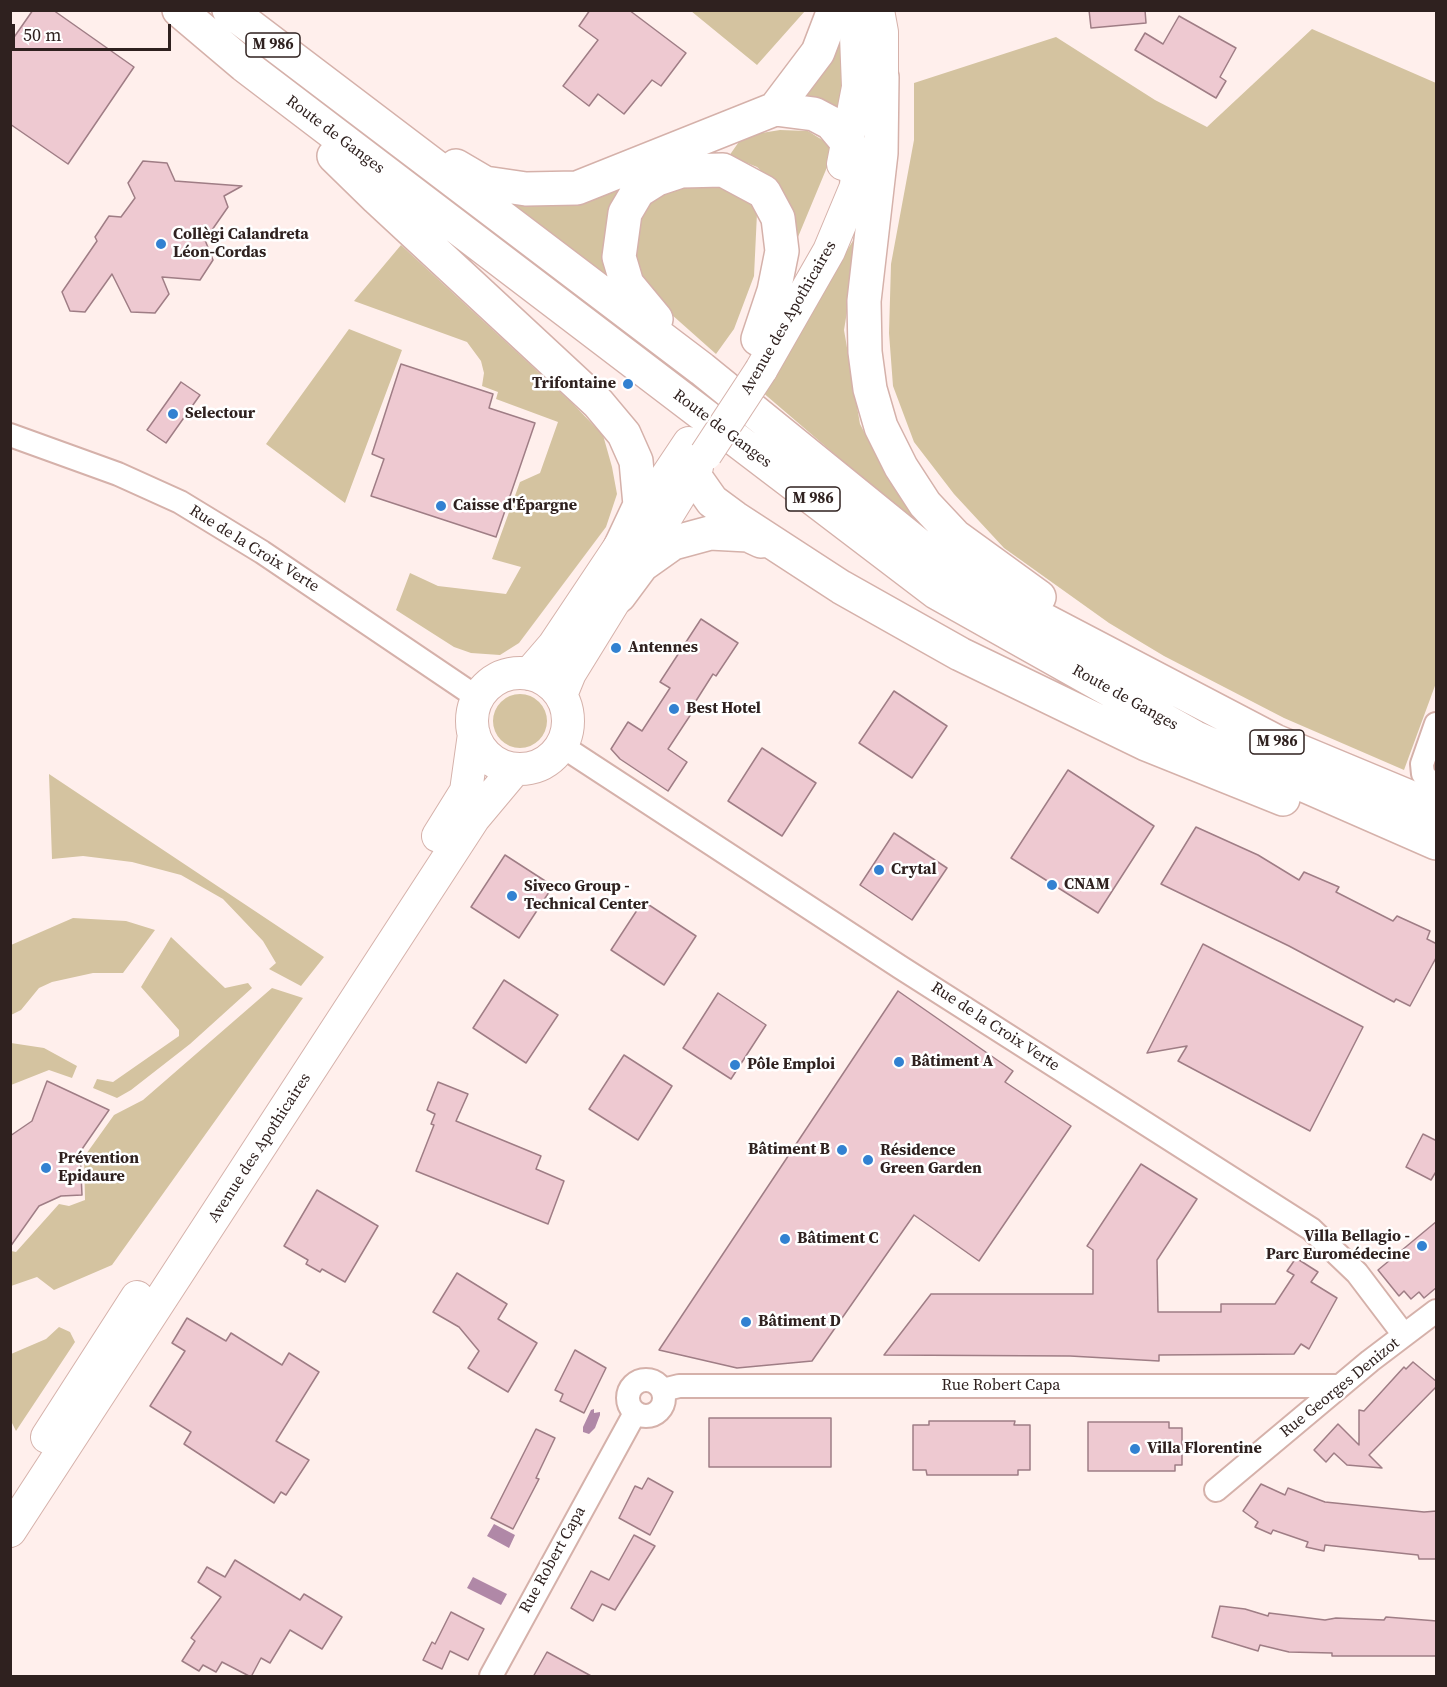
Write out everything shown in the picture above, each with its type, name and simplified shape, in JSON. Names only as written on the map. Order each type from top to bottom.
[{"type":"main road","name":"Route de Ganges","points":[[179,10],[244,65],[936,592],[1194,737],[1437,843]]},
{"type":"main road","name":"Route de Ganges","points":[[229,10],[702,369],[931,555],[1023,609],[1275,741],[1437,808]]},
{"type":"main road","points":[[834,10],[818,52],[775,109],[814,114],[831,123],[856,153],[857,185]]},
{"type":"main road","name":"Avenue des Apothicaires","points":[[561,695],[570,673],[619,596],[696,455],[753,359],[829,209],[849,143],[858,87],[855,10]]},
{"type":"main road","name":"Avenue des Apothicaires","points":[[753,359],[829,251],[870,152],[882,77],[882,32],[878,10]]},
{"type":"main road","name":"M 986","points":[[244,65],[377,198],[598,403],[624,434],[636,461],[640,505],[617,554]]},
{"type":"main road","points":[[882,77],[882,153],[864,301],[868,380],[881,427],[900,467],[925,504],[955,536],[1124,661]]},
{"type":"main road","name":"M 986","points":[[317,79],[485,183],[526,189],[577,188],[775,109]]},
{"type":"main road","name":"M 986","points":[[702,369],[627,284],[619,257],[625,213],[638,191],[657,179],[681,171],[723,171],[764,192],[778,218],[782,251],[774,291],[753,359]]},
{"type":"main road","points":[[696,455],[712,501],[841,587],[960,654],[1146,744],[1423,852],[1437,853]]},
{"type":"main road","name":"Avenue des Apothicaires","points":[[529,674],[554,645],[617,554],[696,455]]},
{"type":"main road","points":[[619,596],[642,565],[673,543],[710,533],[748,535],[783,550]]},
{"type":"main road","points":[[474,734],[489,758],[514,769],[542,765],[562,746],[569,720],[561,695],[547,681],[529,674],[505,676],[494,681],[478,698]]},
{"type":"main road","name":"Avenue des Apothicaires","points":[[10,1491],[452,815],[466,791],[474,734],[473,716],[478,698]]},
{"type":"main road","name":"Avenue des Apothicaires","points":[[10,1531],[474,818],[514,769]]},
{"type":"street","name":"Rue de la Croix Verte","points":[[10,435],[118,474],[180,502],[262,552],[478,698]]},
{"type":"street","points":[[1437,724],[1422,764],[1423,774],[1430,782],[1437,784]]},
{"type":"street","name":"Rue de la Croix Verte","points":[[562,746],[900,967],[1311,1229],[1357,1274],[1404,1335]]},
{"type":"street","name":"Rue Georges Denizot","points":[[1216,1490],[1341,1386],[1437,1311]]},
{"type":"street","name":"Rue Robert Capa","points":[[491,1677],[635,1413],[647,1417],[658,1413],[664,1402],[663,1390],[679,1386],[1341,1386]]},
{"type":"shaded area","points":[[691,11],[805,11],[757,65]]},
{"type":"shaded area","points":[[844,11],[849,61],[840,108],[805,95]]},
{"type":"shaded area","points":[[1312,29],[1436,83],[1436,683],[1404,770],[1284,718],[1164,656],[1109,623],[1004,548],[954,494],[914,442],[893,386],[889,333],[891,264],[914,140],[914,83],[1056,37],[1155,100],[1207,127]]},
{"type":"shaded area","points":[[780,130],[808,131],[835,148],[798,237],[792,210],[779,187],[757,167],[729,156],[743,136]]},
{"type":"shaded area","points":[[636,177],[618,294],[503,202]]},
{"type":"shaded area","points":[[712,183],[749,198],[757,213],[754,276],[734,329],[716,354],[653,298],[636,274],[635,244],[641,215],[656,197],[674,188]]},
{"type":"shaded area","points":[[854,239],[856,257],[844,330],[860,424],[876,455],[937,542],[761,391]]},
{"type":"shaded area","points":[[401,245],[573,404],[603,435],[612,467],[617,494],[606,527],[519,643],[500,655],[471,653],[454,647],[396,610],[410,573],[438,586],[506,594],[521,567],[492,559],[520,482],[540,473],[558,422],[496,399],[498,392],[482,386],[484,373],[481,361],[467,342],[354,301]]},
{"type":"shaded area","points":[[349,329],[402,350],[345,503],[266,444]]},
{"type":"shaded area","points":[[515,694],[525,694],[535,698],[543,706],[547,721],[543,736],[535,744],[525,748],[515,748],[505,744],[497,736],[493,726],[493,716],[497,706],[505,698]]},
{"type":"shaded area","points":[[49,774],[324,957],[301,986],[269,969],[276,963],[263,941],[223,899],[181,875],[132,862],[83,856],[52,859]]},
{"type":"shaded area","points":[[73,918],[126,921],[155,930],[123,973],[93,973],[52,982],[39,988],[21,1010],[11,1015],[11,945]]},
{"type":"shaded area","points":[[171,937],[225,988],[248,983],[252,988],[190,1044],[131,1090],[117,1098],[93,1088],[97,1079],[113,1082],[179,1036],[179,1030],[141,987]]},
{"type":"shaded area","points":[[272,988],[303,998],[112,1265],[54,1290],[37,1277],[11,1286],[11,1251],[16,1252],[59,1204],[69,1206],[85,1200],[84,1157],[114,1115],[143,1100]]},
{"type":"shaded area","points":[[11,1043],[44,1048],[77,1066],[72,1078],[49,1070],[11,1085]]},
{"type":"shaded area","points":[[59,1327],[70,1332],[75,1342],[16,1431],[11,1421],[11,1354],[46,1339]]},
{"type":"shaded area","points":[[594,1409],[594,1413],[600,1412],[595,1428],[589,1434],[583,1432],[591,1410]]},
{"type":"shaded area","points":[[494,1524],[515,1535],[509,1548],[487,1536]]},
{"type":"shaded area","points":[[473,1577],[507,1594],[501,1605],[467,1588]]},
{"type":"building","points":[[33,10],[53,10],[134,67],[68,164],[10,124],[10,43]]},
{"type":"building","points":[[590,10],[629,10],[686,53],[661,86],[652,80],[624,114],[598,94],[589,106],[563,86],[598,40],[579,26]]},
{"type":"building","points":[[1089,10],[1145,10],[1146,23],[1091,28]]},
{"type":"building","points":[[1179,16],[1236,48],[1220,77],[1226,81],[1216,98],[1135,50],[1145,33],[1163,44]]},
{"type":"building","points":[[143,161],[167,163],[175,181],[242,186],[224,196],[228,207],[205,240],[213,260],[200,280],[162,277],[169,294],[155,313],[131,312],[112,274],[85,312],[70,311],[62,292],[97,241],[95,237],[109,216],[121,217],[135,198],[128,183]]},
{"type":"building","points":[[401,364],[493,394],[489,408],[535,423],[496,537],[371,496],[384,459],[372,454]]},
{"type":"building","name":"Selectour","points":[[181,382],[200,395],[166,443],[147,430]]},
{"type":"building","points":[[701,619],[738,643],[716,676],[713,674],[694,704],[697,705],[668,749],[687,762],[668,791],[620,759],[611,749],[628,722],[642,731],[670,688],[660,682]]},
{"type":"building","points":[[894,691],[947,726],[912,778],[859,743]]},
{"type":"building","points":[[762,748],[816,783],[782,836],[728,801]]},
{"type":"building","points":[[1068,770],[1154,826],[1098,913],[1011,858]]},
{"type":"building","points":[[1196,827],[1258,855],[1299,880],[1304,872],[1339,887],[1336,892],[1393,921],[1397,916],[1430,931],[1427,939],[1437,944],[1437,956],[1410,1006],[1396,999],[1394,1002],[1289,946],[1161,884]]},
{"type":"building","points":[[894,833],[947,868],[912,920],[860,885]]},
{"type":"building","name":"Siveco Group - Technical Center","points":[[505,855],[553,886],[519,938],[471,907]]},
{"type":"building","points":[[643,901],[696,936],[664,985],[611,950]]},
{"type":"building","points":[[1203,944],[1363,1027],[1310,1131],[1178,1061],[1187,1046],[1147,1053]]},
{"type":"building","points":[[504,980],[558,1015],[526,1063],[473,1028]]},
{"type":"building","name":"Résidence Green Garden","points":[[898,991],[1013,1071],[1005,1082],[1071,1126],[979,1261],[914,1215],[812,1361],[737,1368],[659,1350]]},
{"type":"building","points":[[718,993],[766,1025],[731,1079],[683,1048]]},
{"type":"building","points":[[624,1055],[672,1086],[638,1140],[589,1109]]},
{"type":"building","name":"Prévention Epidaure","points":[[47,1081],[109,1110],[80,1152],[82,1195],[61,1196],[39,1206],[10,1247],[10,1136],[32,1121]]},
{"type":"building","points":[[438,1082],[468,1094],[456,1121],[541,1156],[536,1169],[564,1181],[548,1224],[416,1171],[434,1125],[431,1124],[435,1114],[427,1110]]},
{"type":"building","points":[[1423,1134],[1437,1141],[1437,1170],[1431,1180],[1406,1167]]},
{"type":"building","points":[[1141,1164],[1197,1199],[1157,1260],[1158,1312],[1221,1312],[1221,1304],[1275,1304],[1294,1275],[1287,1271],[1296,1258],[1318,1272],[1311,1282],[1337,1298],[1309,1349],[1301,1344],[1294,1354],[1159,1355],[1159,1361],[1070,1356],[884,1355],[931,1294],[1093,1294],[1093,1250],[1087,1246]]},
{"type":"building","points":[[317,1190],[378,1226],[345,1282],[322,1269],[320,1272],[306,1264],[308,1260],[284,1246]]},
{"type":"building","name":"Villa Bellagio - Parc Euromédecine","points":[[1437,1221],[1437,1287],[1424,1298],[1419,1292],[1411,1299],[1404,1291],[1399,1296],[1378,1270]]},
{"type":"building","points":[[457,1273],[507,1304],[498,1319],[537,1343],[508,1392],[468,1368],[479,1351],[459,1327],[433,1312]]},
{"type":"building","points":[[187,1318],[226,1341],[231,1333],[282,1365],[289,1353],[319,1372],[276,1441],[309,1460],[286,1495],[281,1492],[274,1503],[184,1444],[191,1432],[150,1406],[185,1351],[172,1343]]},
{"type":"building","points":[[575,1350],[606,1368],[584,1413],[560,1401],[563,1394],[555,1390]]},
{"type":"building","points":[[1413,1362],[1437,1382],[1437,1386],[1369,1455],[1382,1468],[1347,1465],[1334,1453],[1326,1462],[1314,1450],[1338,1424],[1359,1445],[1359,1410],[1364,1411],[1404,1367],[1406,1369]]},
{"type":"building","points":[[709,1418],[831,1418],[831,1467],[709,1467]]},
{"type":"building","points":[[929,1421],[1015,1421],[1014,1425],[1030,1425],[1030,1470],[1018,1470],[1018,1475],[927,1475],[926,1470],[913,1470],[913,1425],[929,1425]]},
{"type":"building","name":"Villa Florentine","points":[[1088,1422],[1169,1422],[1169,1428],[1182,1428],[1182,1465],[1175,1465],[1175,1471],[1088,1471]]},
{"type":"building","points":[[536,1429],[555,1438],[536,1478],[539,1479],[513,1529],[491,1518]]},
{"type":"building","points":[[648,1478],[673,1492],[650,1535],[619,1518],[635,1486],[642,1489]]},
{"type":"building","points":[[1261,1484],[1285,1495],[1288,1488],[1325,1502],[1424,1512],[1437,1511],[1437,1559],[1419,1559],[1418,1555],[1325,1545],[1324,1551],[1306,1547],[1308,1542],[1273,1530],[1271,1534],[1255,1527],[1258,1522],[1243,1511]]},
{"type":"building","points":[[634,1535],[655,1546],[615,1610],[602,1604],[593,1621],[571,1608],[591,1571],[609,1580]]},
{"type":"building","points":[[235,1560],[300,1600],[304,1594],[342,1617],[322,1649],[290,1630],[270,1663],[261,1658],[251,1677],[222,1662],[216,1672],[203,1665],[199,1671],[182,1661],[195,1641],[191,1638],[221,1597],[198,1582],[207,1567],[225,1577]]},
{"type":"building","points":[[1220,1606],[1245,1609],[1268,1616],[1269,1613],[1325,1620],[1336,1618],[1384,1620],[1386,1617],[1437,1621],[1437,1656],[1332,1656],[1332,1653],[1289,1652],[1260,1645],[1258,1651],[1212,1637]]},
{"type":"building","points":[[451,1612],[484,1629],[468,1660],[450,1651],[442,1669],[423,1660],[432,1642],[435,1644]]},
{"type":"building","points":[[547,1652],[593,1677],[533,1677]]},
{"type":"place","name":"Collègi Calandreta Léon-Cordas","points":[[161,244]]},
{"type":"place","name":"Trifontaine","points":[[628,384]]},
{"type":"place","name":"Selectour","points":[[173,414]]},
{"type":"place","name":"Caisse d'Épargne","points":[[441,506]]},
{"type":"place","name":"Antennes","points":[[616,648]]},
{"type":"place","name":"Best Hotel","points":[[674,709]]},
{"type":"place","name":"Crytal","points":[[879,870]]},
{"type":"place","name":"CNAM","points":[[1052,885]]},
{"type":"place","name":"Siveco Group - Technical Center","points":[[512,896]]},
{"type":"place","name":"Bâtiment A","points":[[899,1062]]},
{"type":"place","name":"Pôle Emploi","points":[[735,1065]]},
{"type":"place","name":"Bâtiment B","points":[[842,1150]]},
{"type":"place","name":"Résidence Green Garden","points":[[868,1160]]},
{"type":"place","name":"Prévention Epidaure","points":[[46,1168]]},
{"type":"place","name":"Bâtiment C","points":[[785,1239]]},
{"type":"place","name":"Villa Bellagio - Parc Euromédecine","points":[[1422,1246]]},
{"type":"place","name":"Bâtiment D","points":[[746,1322]]},
{"type":"place","name":"Villa Florentine","points":[[1135,1449]]}]
